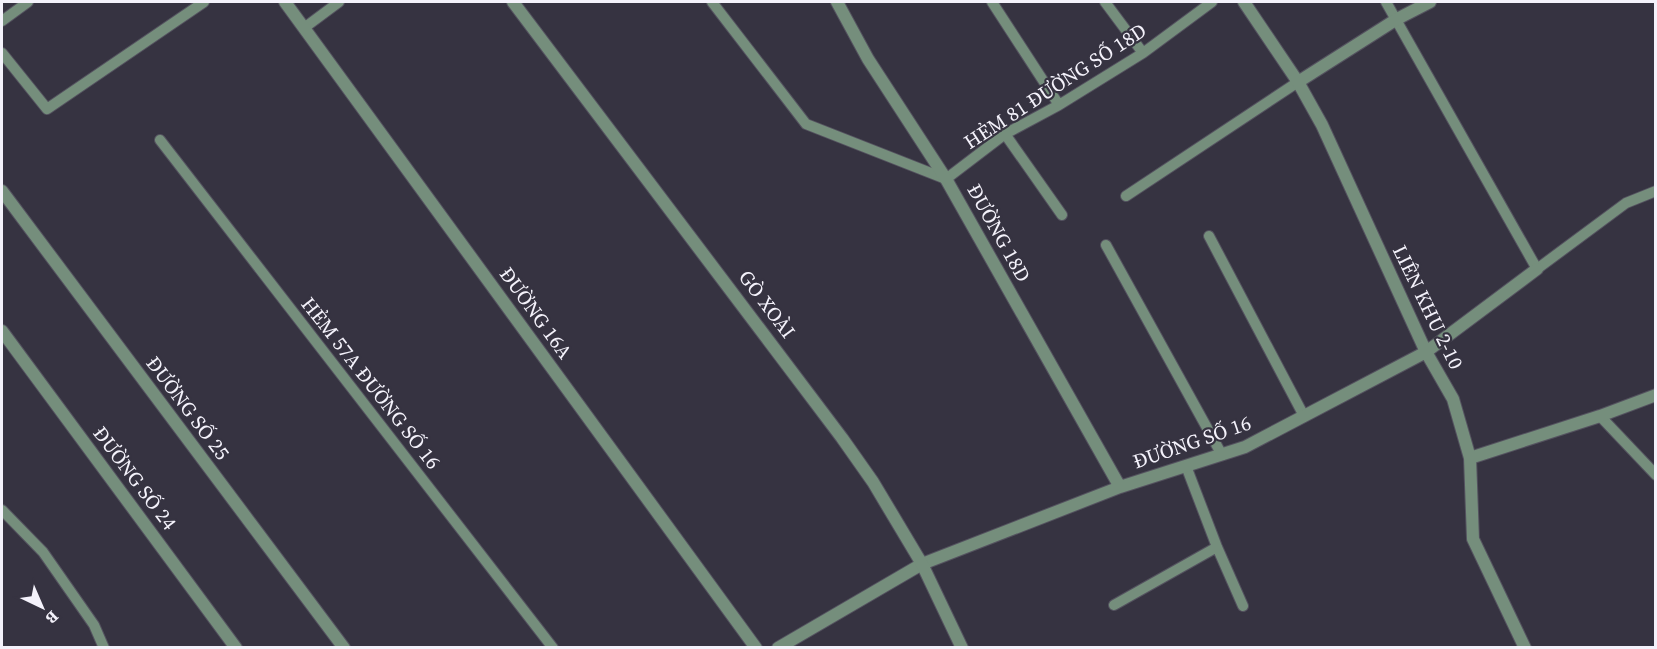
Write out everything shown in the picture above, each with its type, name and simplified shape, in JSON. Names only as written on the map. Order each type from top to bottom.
[{"type":"street","name":"ĐƯỜNG 16A","points":[[285,2],[756,648]]},
{"type":"street","name":"GÒ XOÀI","points":[[513,2],[873,482],[922,564],[962,648]]},
{"type":"street","name":"ĐƯỜNG 18D","points":[[837,2],[868,59],[946,179],[1120,487]]},
{"type":"street","name":"LIÊN KHU 2-10","points":[[1244,2],[1298,82],[1322,125],[1426,352],[1453,399],[1470,458],[1473,539],[1525,648]]},
{"type":"street","points":[[1298,82],[1397,19],[1430,2]]},
{"type":"street","name":"ĐƯỜNG SỐ 25","points":[[2,191],[344,648]]},
{"type":"street","name":"ĐƯỜNG SỐ 16","points":[[778,648],[799,642],[922,564],[1120,487],[1245,447],[1426,352],[1537,269]]},
{"type":"street","name":"ĐƯỜNG SỐ 24","points":[[2,331],[236,648]]},
{"type":"street","points":[[1470,458],[1600,416],[1656,395]]},
{"type":"lane","points":[[2,21],[28,2]]},
{"type":"lane","points":[[2,53],[47,109],[204,2]]},
{"type":"lane","points":[[304,28],[339,2]]},
{"type":"lane","points":[[712,2],[806,124],[946,179]]},
{"type":"lane","points":[[992,2],[1059,105]]},
{"type":"lane","points":[[1105,2],[1143,53]]},
{"type":"lane","name":"HẺM 81 ĐƯỜNG SỐ 18D","points":[[946,179],[1005,134],[1059,105],[1143,53],[1212,2]]},
{"type":"lane","points":[[1386,2],[1537,269]]},
{"type":"lane","points":[[1126,196],[1298,82]]},
{"type":"lane","points":[[1005,134],[1062,215]]},
{"type":"lane","name":"HẺM 57A ĐƯỜNG SỐ 16","points":[[160,140],[553,648]]},
{"type":"lane","name":"ĐƯỜNG SỐ 16","points":[[1537,269],[1626,203],[1656,191]]},
{"type":"lane","points":[[1209,236],[1304,416]]},
{"type":"lane","points":[[1106,245],[1222,454]]},
{"type":"lane","points":[[1600,416],[1656,475]]},
{"type":"lane","points":[[1186,466],[1217,547],[1243,606]]},
{"type":"lane","points":[[2,510],[43,552],[94,625],[104,648]]},
{"type":"lane","points":[[1114,605],[1217,547]]}]
